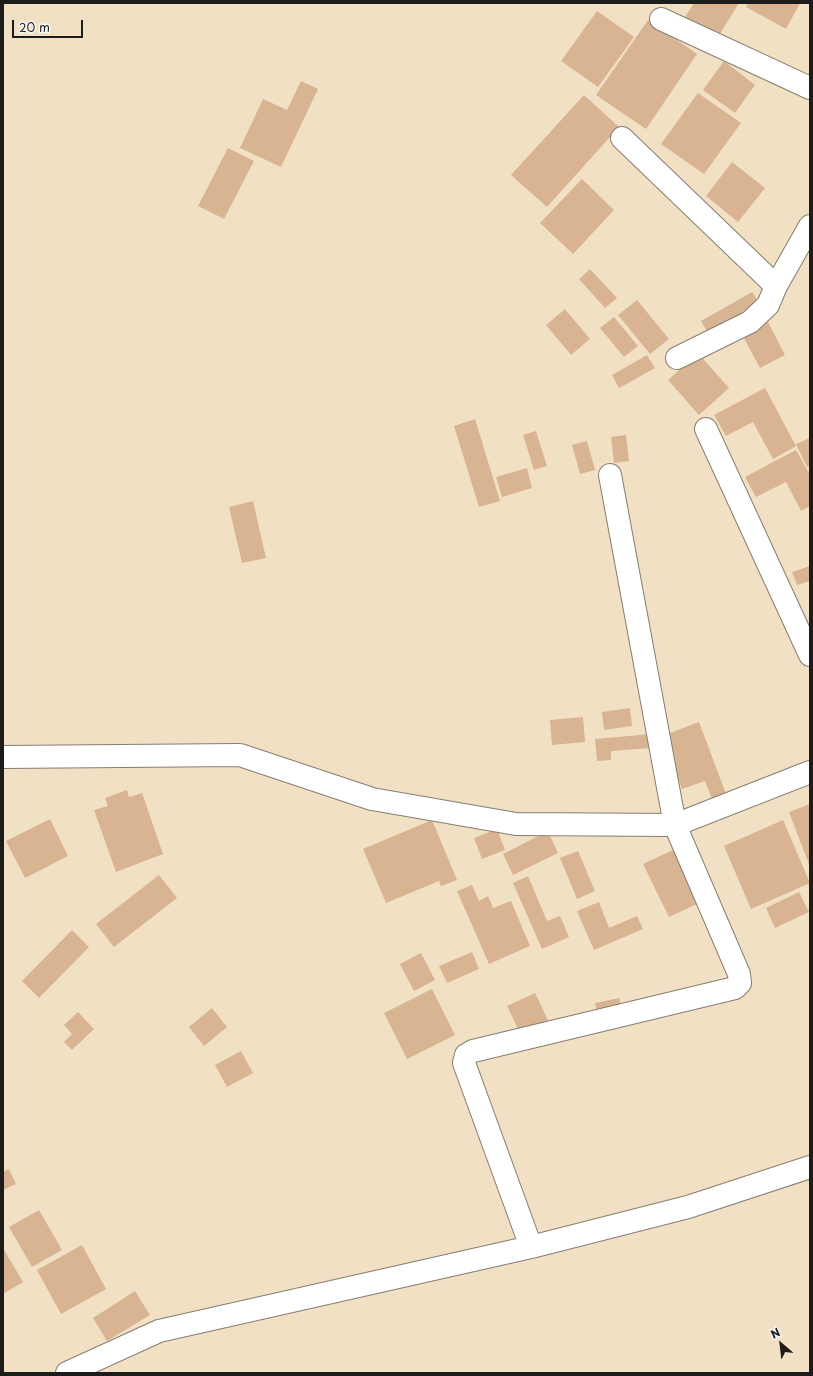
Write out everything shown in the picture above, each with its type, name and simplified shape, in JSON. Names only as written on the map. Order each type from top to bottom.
[{"type":"street","points":[[661,19],[810,88]]},
{"type":"street","points":[[622,138],[776,286]]},
{"type":"street","points":[[677,358],[750,322],[768,305],[776,286],[810,226]]},
{"type":"street","points":[[706,429],[810,655]]},
{"type":"street","points":[[531,1247],[464,1063],[466,1055],[473,1051],[735,988],[740,983],[739,974],[675,825],[610,475]]},
{"type":"street","points":[[3,757],[240,754],[372,798],[516,824],[675,825],[810,772]]},
{"type":"street","points":[[68,1373],[159,1331],[531,1247],[688,1207],[810,1168]]},
{"type":"building","points":[[694,3],[739,3],[718,37],[685,17]]},
{"type":"building","points":[[748,3],[800,3],[786,29],[746,7]]},
{"type":"building","points":[[597,11],[634,37],[598,87],[561,61]]},
{"type":"building","points":[[648,20],[697,54],[646,129],[596,95]]},
{"type":"building","points":[[724,61],[755,85],[735,113],[703,90]]},
{"type":"building","points":[[301,81],[318,89],[281,167],[240,148],[263,99],[287,110]]},
{"type":"building","points":[[698,93],[741,123],[704,174],[661,144]]},
{"type":"building","points":[[584,95],[619,127],[547,207],[511,175]]},
{"type":"building","points":[[228,148],[254,161],[224,219],[198,206]]},
{"type":"building","points":[[732,162],[765,188],[738,222],[706,196]]},
{"type":"building","points":[[582,179],[614,210],[573,254],[540,223]]},
{"type":"building","points":[[590,269],[617,298],[605,308],[579,279]]},
{"type":"building","points":[[752,292],[759,303],[708,333],[701,321]]},
{"type":"building","points":[[637,300],[669,339],[650,354],[618,315]]},
{"type":"building","points":[[565,309],[590,339],[571,355],[546,325]]},
{"type":"building","points":[[614,317],[638,346],[624,357],[600,328]]},
{"type":"building","points":[[767,320],[785,355],[760,368],[741,333]]},
{"type":"building","points":[[698,353],[729,388],[699,415],[668,380]]},
{"type":"building","points":[[647,355],[655,368],[619,388],[612,375]]},
{"type":"building","points":[[765,388],[796,446],[773,459],[753,422],[726,436],[714,415]]},
{"type":"building","points":[[475,419],[500,501],[479,507],[454,426]]},
{"type":"building","points":[[536,431],[547,466],[534,470],[523,435]]},
{"type":"building","points":[[626,435],[629,461],[614,463],[611,437]]},
{"type":"building","points":[[810,438],[810,466],[807,467],[796,444]]},
{"type":"building","points":[[587,441],[595,470],[580,474],[572,445]]},
{"type":"building","points":[[796,450],[810,475],[810,506],[801,511],[786,482],[756,497],[745,477]]},
{"type":"building","points":[[527,468],[532,488],[502,497],[496,477]]},
{"type":"building","points":[[253,501],[266,558],[242,563],[229,507]]},
{"type":"building","points":[[810,566],[810,581],[797,585],[792,572]]},
{"type":"building","points":[[630,708],[632,726],[604,730],[602,712]]},
{"type":"building","points":[[583,717],[585,742],[552,745],[550,720]]},
{"type":"building","points":[[699,722],[726,794],[712,799],[705,781],[682,789],[662,736]]},
{"type":"building","points":[[651,734],[652,748],[611,751],[611,760],[597,761],[595,739]]},
{"type":"building","points":[[127,790],[129,797],[142,793],[163,854],[116,872],[94,810],[108,806],[105,798]]},
{"type":"building","points":[[810,804],[810,867],[789,812]]},
{"type":"building","points":[[50,819],[68,856],[25,878],[6,841]]},
{"type":"building","points":[[432,820],[457,880],[441,886],[439,881],[386,903],[363,849]]},
{"type":"building","points":[[783,820],[810,883],[751,909],[724,846]]},
{"type":"building","points":[[497,829],[505,850],[482,859],[474,838]]},
{"type":"building","points":[[548,831],[558,853],[513,875],[503,854]]},
{"type":"building","points":[[675,849],[701,902],[669,917],[643,864]]},
{"type":"building","points":[[578,851],[595,891],[577,899],[560,858]]},
{"type":"building","points":[[159,875],[177,898],[114,947],[96,924]]},
{"type":"building","points":[[528,876],[547,921],[560,916],[569,937],[542,949],[513,883]]},
{"type":"building","points":[[472,885],[479,901],[488,896],[493,908],[511,901],[530,946],[489,964],[457,891]]},
{"type":"building","points":[[799,892],[809,912],[775,928],[766,908]]},
{"type":"building","points":[[599,902],[609,928],[637,916],[643,929],[594,950],[577,911]]},
{"type":"building","points":[[72,930],[89,947],[39,998],[22,981]]},
{"type":"building","points":[[472,952],[479,969],[447,983],[439,966]]},
{"type":"building","points":[[421,953],[435,980],[414,991],[400,964]]},
{"type":"building","points":[[432,989],[455,1035],[407,1059],[384,1013]]},
{"type":"building","points":[[535,993],[548,1020],[520,1033],[507,1006]]},
{"type":"building","points":[[619,998],[623,1012],[598,1017],[595,1003]]},
{"type":"building","points":[[212,1008],[227,1027],[204,1046],[189,1027]]},
{"type":"building","points":[[78,1012],[94,1029],[72,1050],[64,1042],[72,1034],[64,1025]]},
{"type":"building","points":[[241,1051],[253,1073],[227,1087],[215,1065]]},
{"type":"building","points":[[9,1169],[16,1184],[3,1190],[3,1172]]},
{"type":"building","points":[[39,1210],[62,1250],[32,1267],[9,1227]]},
{"type":"building","points":[[82,1245],[106,1289],[61,1314],[37,1270]]},
{"type":"building","points":[[3,1248],[23,1282],[3,1294]]},
{"type":"building","points":[[135,1291],[150,1315],[107,1341],[93,1318]]}]
